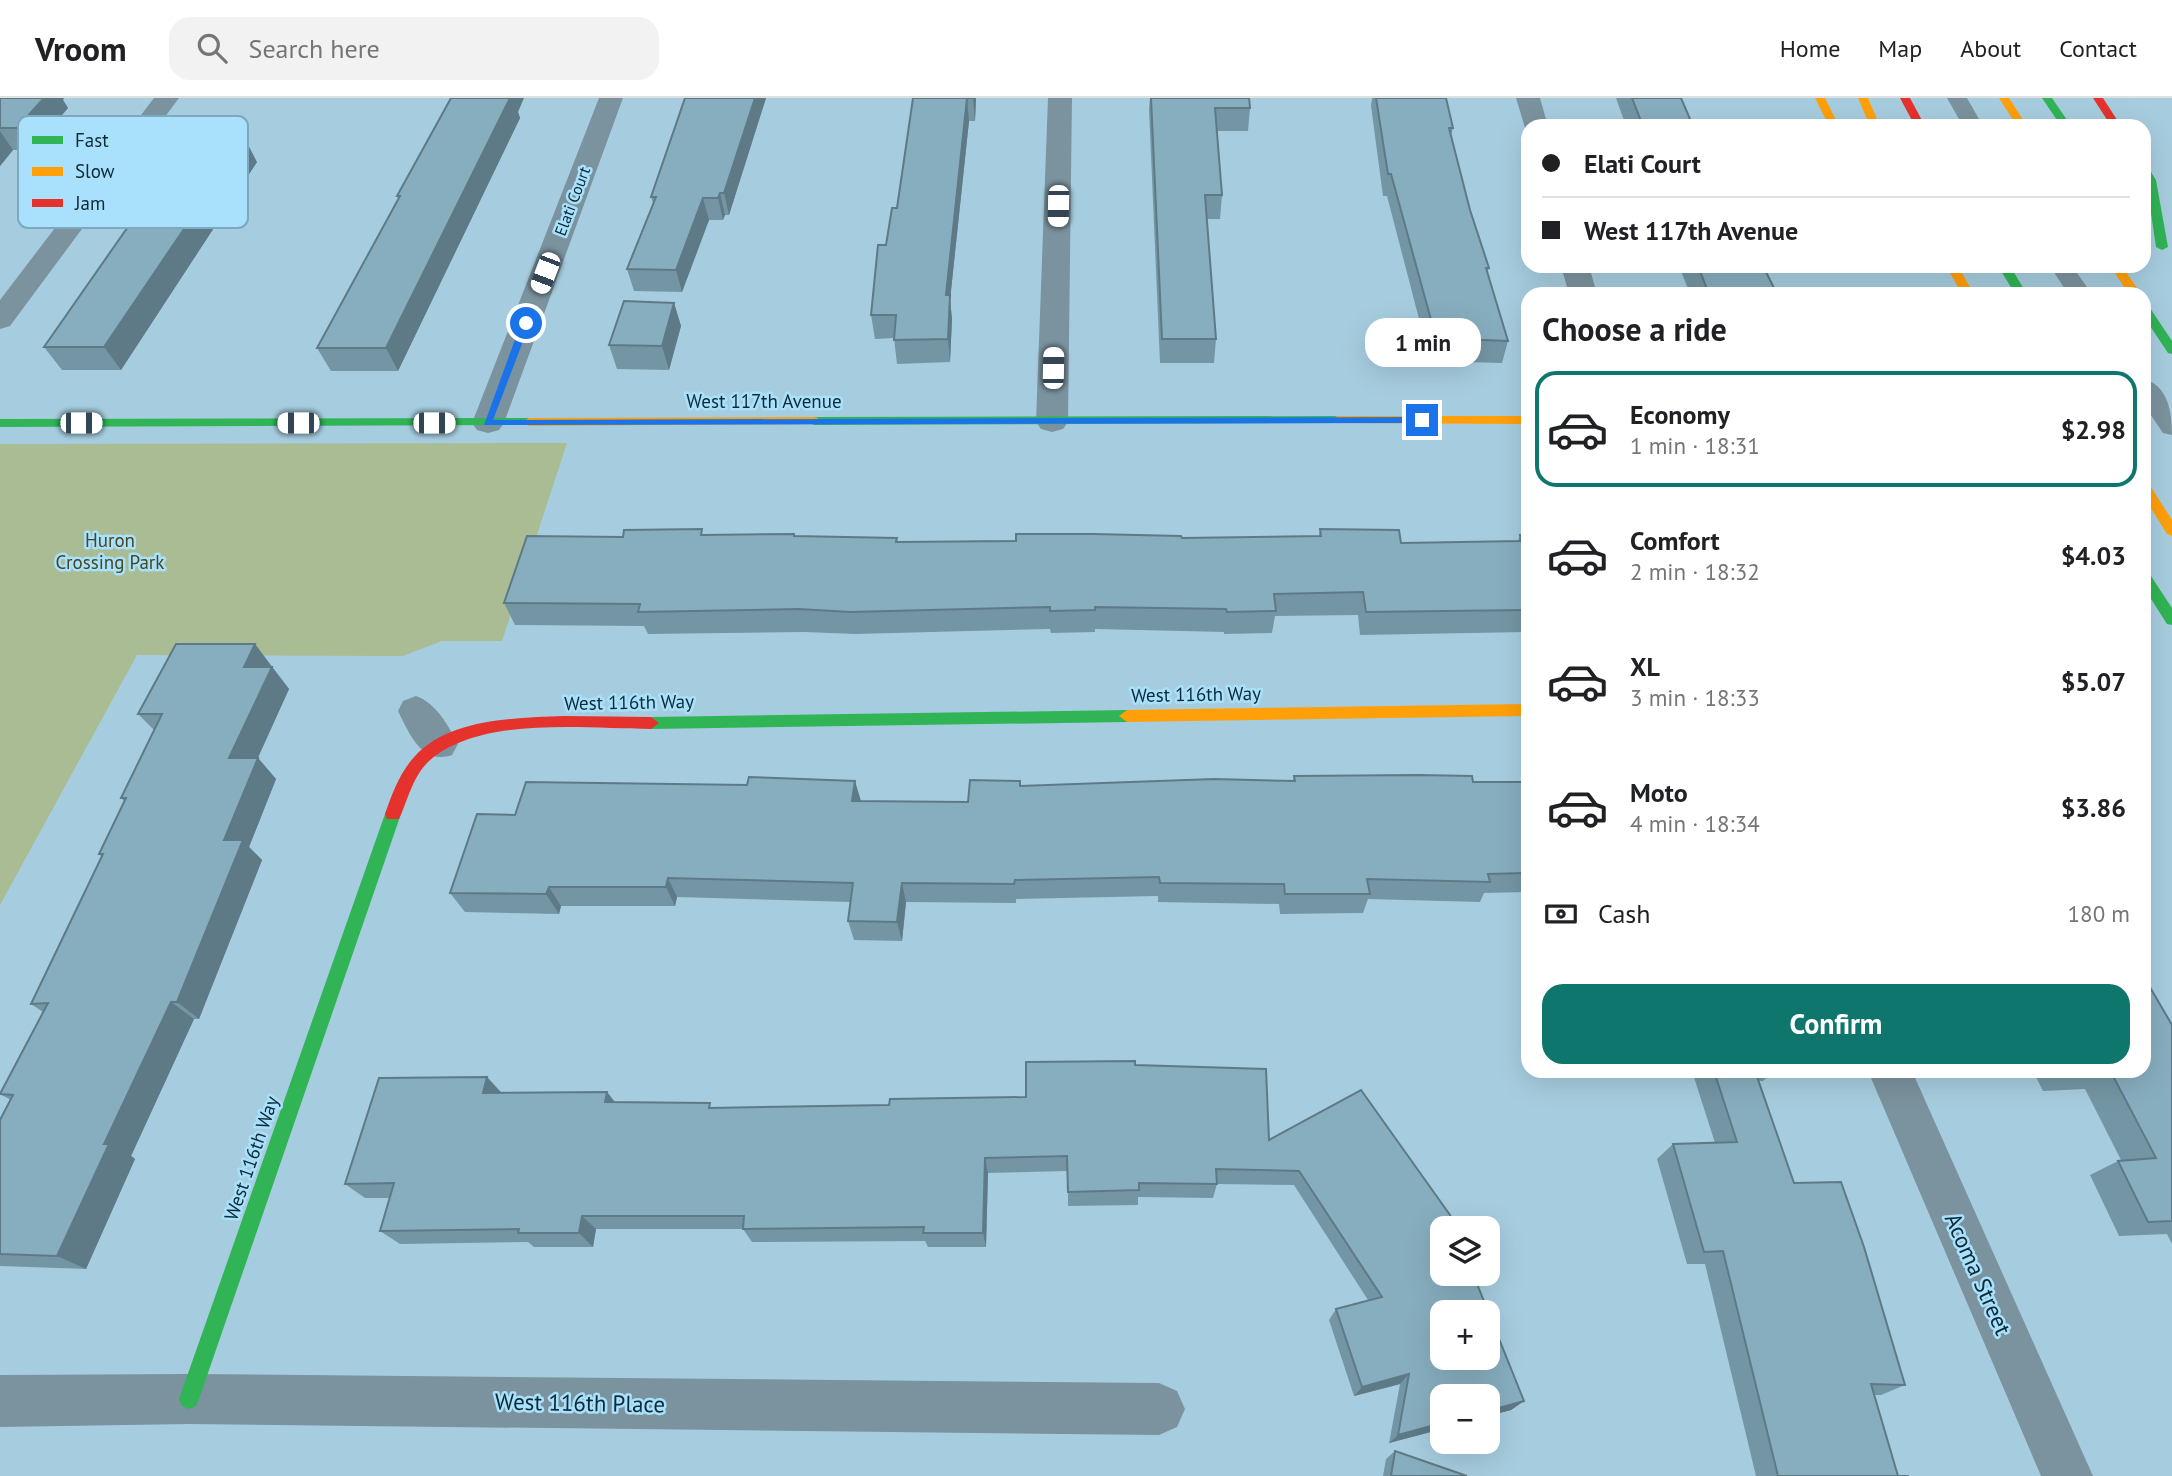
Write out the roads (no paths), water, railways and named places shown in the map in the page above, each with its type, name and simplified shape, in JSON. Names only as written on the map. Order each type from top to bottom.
[{"type":"main road","points":[[1820,98],[1831,119]]},
{"type":"main road","points":[[1863,98],[1872,119]]},
{"type":"main road","points":[[1905,98],[1916,119]]},
{"type":"main road","points":[[2004,98],[2018,119]]},
{"type":"main road","points":[[2047,98],[2062,119]]},
{"type":"main road","points":[[2098,98],[2112,119]]},
{"type":"main road","points":[[2151,180],[2167,254]]},
{"type":"main road","points":[[2151,233],[2167,254]]},
{"type":"main road","points":[[2151,318],[2172,350]]},
{"type":"main road","name":"West 117th Avenue","points":[[0,423],[1521,420]]},
{"type":"main road","points":[[2151,498],[2172,531]]},
{"type":"main road","points":[[2151,588],[2172,620]]},
{"type":"main road","name":"West 116th Way","points":[[189,1399],[403,786],[412,769],[439,744],[474,730],[508,725],[1521,710]]},
{"type":"street","points":[[153,116],[167,98]]},
{"type":"street","name":"Elati Court","points":[[488,423],[611,98]]},
{"type":"street","points":[[1052,422],[1060,98]]},
{"type":"street","points":[[1528,98],[1533,119]]},
{"type":"street","points":[[0,320],[69,228]]},
{"type":"street","points":[[416,711],[439,744]]},
{"type":"street","name":"Acoma Street","points":[[1892,1078],[2067,1476]]},
{"type":"street","name":"West 116th Place","points":[[0,1401],[189,1399],[1159,1409]]},
{"type":"lane","points":[[1956,98],[1969,119]]},
{"type":"lane","points":[[2151,397],[2172,427]]},
{"type":"park label","name":"Huron Crossing Park","points":[[110,551]]}]
